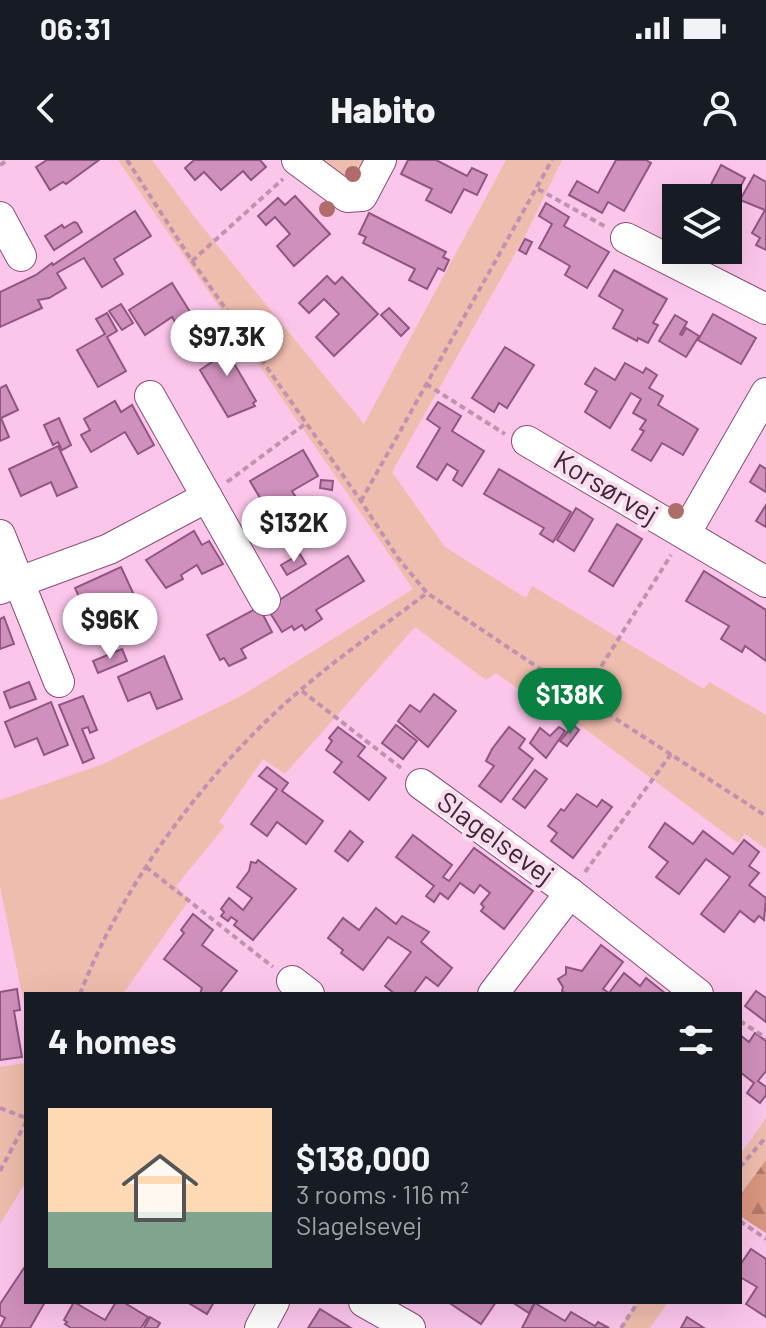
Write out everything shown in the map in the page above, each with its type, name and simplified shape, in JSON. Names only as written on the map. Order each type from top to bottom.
[{"type":"street","points":[[299,162],[347,197],[362,196],[381,160]]},
{"type":"street","points":[[0,217],[21,256]]},
{"type":"street","points":[[626,238],[766,309]]},
{"type":"street","name":"Korsørvej","points":[[685,534],[766,393]]},
{"type":"street","points":[[150,396],[265,600]]},
{"type":"street","name":"Korsørvej","points":[[527,441],[766,582]]},
{"type":"street","points":[[10,585],[109,549],[207,497]]},
{"type":"street","points":[[0,535],[10,585],[59,682]]},
{"type":"street","name":"Slagelsevej","points":[[421,784],[570,893],[695,992]]},
{"type":"street","name":"Slagelsevej","points":[[495,992],[570,893]]},
{"type":"street","points":[[260,1328],[273,1304]]},
{"type":"street","points":[[368,1304],[410,1328]]},
{"type":"path","points":[[0,165],[8,160]]},
{"type":"path","points":[[127,160],[192,261],[398,558],[427,593],[766,816]]},
{"type":"path","points":[[361,501],[552,160]]},
{"type":"path","points":[[192,261],[299,162]]},
{"type":"path","points":[[538,189],[626,238]]},
{"type":"path","points":[[426,384],[509,437],[527,441]]},
{"type":"path","points":[[207,497],[305,424]]},
{"type":"path","points":[[582,697],[685,534]]},
{"type":"path","points":[[81,992],[113,924],[146,867],[211,779],[279,710],[427,593]]},
{"type":"path","points":[[302,691],[421,784]]},
{"type":"path","points":[[570,893],[671,754]]},
{"type":"path","points":[[146,867],[301,988]]},
{"type":"path","points":[[742,1022],[766,1038]]},
{"type":"path","points":[[0,1108],[24,1119]]},
{"type":"path","points":[[0,1171],[24,1124]]},
{"type":"path","points":[[742,1165],[766,1137]]},
{"type":"path","points":[[742,1222],[766,1239]]},
{"type":"path","points":[[621,1328],[637,1304]]},
{"type":"shaded area","points":[[118,160],[152,160],[196,219],[364,424],[506,160],[562,160],[525,236],[392,472],[445,547],[526,598],[532,586],[704,689],[709,682],[766,715],[766,849],[745,834],[738,843],[574,721],[562,720],[496,673],[486,680],[415,627],[285,774],[263,759],[219,822],[225,826],[176,886],[189,900],[124,992],[24,992],[24,1004],[0,886],[0,800],[103,764],[241,696],[413,589]]},
{"type":"shaded area","points":[[311,160],[370,160],[356,187]]},
{"type":"shaded area","points":[[24,1063],[24,1185],[0,1224],[0,1067]]},
{"type":"shaded area","points":[[766,1118],[766,1160],[742,1192],[742,1152]]},
{"type":"shaded area","points":[[636,1304],[667,1304],[650,1328],[620,1328]]},
{"type":"green space","points":[[766,1160],[766,1233],[742,1217],[742,1192]]},
{"type":"building","points":[[47,160],[99,160],[66,184],[63,182],[50,190],[36,167]]},
{"type":"building","points":[[194,160],[260,160],[266,167],[251,180],[243,171],[221,190],[204,172],[195,180],[185,168]]},
{"type":"building","points":[[408,160],[436,160],[467,176],[472,168],[487,175],[477,195],[464,189],[451,213],[426,200],[432,189],[401,174]]},
{"type":"building","points":[[616,160],[646,160],[651,163],[624,211],[608,202],[602,213],[569,195],[577,181],[598,193]]},
{"type":"building","points":[[721,165],[745,178],[742,184],[711,184]]},
{"type":"building","points":[[754,175],[766,182],[766,250],[756,245],[760,238],[752,233],[765,210],[742,201]]},
{"type":"building","points":[[295,196],[330,234],[294,266],[277,246],[290,234],[275,217],[266,225],[258,216],[278,198],[285,205]]},
{"type":"building","points":[[546,203],[569,217],[564,226],[609,252],[587,288],[565,275],[570,266],[539,248],[552,224],[539,216]]},
{"type":"building","points":[[135,211],[151,236],[114,259],[123,274],[102,287],[84,258],[57,273],[66,288],[49,298],[38,300],[42,308],[0,327],[0,292],[53,265]]},
{"type":"building","points":[[369,213],[446,252],[443,257],[449,260],[444,271],[438,268],[427,289],[409,280],[415,269],[363,243],[366,237],[359,234]]},
{"type":"building","points":[[74,222],[82,232],[54,250],[45,236],[62,225],[64,228]]},
{"type":"building","points":[[525,239],[532,242],[526,254],[519,250]]},
{"type":"building","points":[[614,270],[667,299],[653,323],[658,325],[648,343],[638,338],[637,341],[613,328],[623,310],[599,296]]},
{"type":"building","points":[[327,276],[335,284],[342,277],[378,314],[334,356],[316,337],[339,314],[324,299],[309,313],[299,303]]},
{"type":"building","points":[[172,283],[197,323],[182,333],[172,317],[145,335],[129,310]]},
{"type":"building","points":[[121,304],[133,323],[122,330],[109,311]]},
{"type":"building","points":[[389,308],[409,328],[401,336],[381,315]]},
{"type":"building","points":[[107,313],[117,331],[107,337],[126,371],[98,387],[77,350],[105,334],[96,319]]},
{"type":"building","points":[[713,314],[756,338],[741,364],[698,340]]},
{"type":"building","points":[[675,315],[687,322],[680,334],[686,328],[699,336],[686,357],[659,341]]},
{"type":"building","points":[[229,333],[239,350],[229,355],[256,401],[253,403],[255,406],[228,417],[200,370],[212,362],[204,348]]},
{"type":"building","points":[[505,347],[534,365],[507,408],[499,403],[494,412],[472,398]]},
{"type":"building","points":[[625,363],[643,373],[646,368],[657,375],[649,388],[663,396],[658,405],[698,429],[683,455],[662,443],[651,461],[632,450],[644,431],[640,429],[646,420],[633,413],[641,399],[631,393],[610,428],[585,412],[597,391],[585,384],[595,368],[615,380]]},
{"type":"building","points":[[6,385],[18,410],[1,418],[9,437],[0,441],[0,388]]},
{"type":"building","points":[[115,401],[121,412],[132,405],[154,445],[138,454],[125,432],[91,452],[81,435],[90,430],[84,419]]},
{"type":"building","points":[[438,402],[461,416],[452,431],[484,451],[462,486],[453,480],[458,471],[447,464],[437,480],[417,467],[440,428],[427,419]]},
{"type":"building","points":[[59,418],[71,445],[62,450],[58,442],[53,445],[44,425]]},
{"type":"building","points":[[58,446],[77,487],[57,496],[51,482],[21,496],[9,469]]},
{"type":"building","points":[[303,450],[318,476],[292,491],[300,504],[273,520],[250,481]]},
{"type":"building","points":[[760,465],[766,469],[766,492],[750,482]]},
{"type":"building","points":[[499,469],[571,512],[553,542],[540,534],[544,528],[484,494]]},
{"type":"building","points":[[321,480],[333,481],[332,490],[320,488]]},
{"type":"building","points":[[766,505],[766,527],[756,521]]},
{"type":"building","points":[[576,508],[593,519],[574,551],[557,540]]},
{"type":"building","points":[[617,524],[642,539],[613,586],[589,571]]},
{"type":"building","points":[[194,531],[202,545],[209,541],[223,564],[202,574],[197,565],[181,575],[183,579],[166,588],[146,560]]},
{"type":"building","points":[[300,554],[306,564],[287,575],[281,565]]},
{"type":"building","points":[[348,556],[364,581],[316,610],[322,619],[305,630],[302,625],[282,632],[267,608]]},
{"type":"building","points":[[121,567],[140,608],[120,617],[113,603],[87,615],[75,588]]},
{"type":"building","points":[[704,571],[766,610],[766,661],[745,646],[742,652],[721,639],[729,626],[686,601]]},
{"type":"building","points":[[259,607],[272,632],[241,649],[246,658],[229,666],[224,658],[220,660],[207,635]]},
{"type":"building","points":[[4,617],[14,644],[0,649],[0,619]]},
{"type":"building","points":[[122,649],[127,661],[98,673],[93,661]]},
{"type":"building","points":[[164,656],[182,699],[157,709],[150,692],[128,701],[118,677]]},
{"type":"building","points":[[29,682],[36,699],[10,708],[4,692]]},
{"type":"building","points":[[434,694],[456,711],[428,747],[398,721],[410,705],[420,712]]},
{"type":"building","points":[[83,696],[97,730],[90,733],[88,727],[82,729],[94,758],[83,763],[59,705]]},
{"type":"building","points":[[51,702],[68,745],[44,755],[37,738],[15,747],[5,722]]},
{"type":"building","points":[[396,725],[417,741],[403,759],[382,743]]},
{"type":"building","points":[[573,725],[579,730],[567,746],[560,741]]},
{"type":"building","points":[[338,727],[365,747],[358,756],[386,778],[369,800],[334,772],[342,762],[326,750],[332,741],[329,738]]},
{"type":"building","points":[[509,727],[525,739],[519,748],[533,759],[501,802],[479,786],[494,766],[486,761],[492,749]]},
{"type":"building","points":[[559,727],[565,731],[546,758],[530,743],[540,728],[550,736]]},
{"type":"building","points":[[267,767],[288,783],[282,791],[323,821],[306,844],[277,822],[267,836],[251,824],[277,789],[259,776]]},
{"type":"building","points":[[535,770],[547,779],[525,808],[513,799]]},
{"type":"building","points":[[577,794],[597,807],[602,800],[612,807],[573,858],[551,841],[557,833],[548,826]]},
{"type":"building","points":[[665,823],[693,844],[703,831],[733,854],[744,840],[759,852],[749,866],[759,873],[749,885],[766,898],[764,920],[759,916],[754,922],[740,911],[724,932],[701,914],[730,877],[706,859],[679,894],[656,877],[668,862],[649,847]]},
{"type":"building","points":[[350,831],[363,842],[348,861],[335,851]]},
{"type":"building","points":[[413,835],[452,865],[443,877],[449,881],[474,848],[533,891],[504,929],[481,911],[484,907],[481,904],[490,893],[480,885],[474,893],[460,883],[448,899],[440,893],[434,902],[426,896],[434,886],[396,857]]},
{"type":"building","points":[[258,860],[296,889],[253,940],[234,925],[237,921],[231,917],[228,921],[221,916],[224,912],[221,909],[229,898],[243,910],[252,898],[237,887],[249,871],[251,862]]},
{"type":"building","points":[[376,908],[396,924],[402,916],[429,932],[421,942],[452,968],[438,986],[426,977],[415,992],[392,992],[385,986],[411,952],[388,937],[363,970],[328,938],[343,918],[359,930]]},
{"type":"building","points":[[193,914],[213,930],[202,945],[237,971],[221,992],[201,992],[202,988],[164,959],[184,933],[181,930]]},
{"type":"building","points":[[601,945],[623,962],[603,989],[608,992],[562,991],[558,979],[566,974],[566,967],[582,971]]},
{"type":"building","points":[[624,973],[640,986],[646,978],[664,992],[610,992]]},
{"type":"building","points":[[17,989],[20,1010],[14,1011],[22,1057],[0,1060],[0,992]]},
{"type":"building","points":[[756,991],[766,998],[766,1022],[745,1006]]},
{"type":"building","points":[[755,1033],[766,1041],[766,1071],[758,1081],[766,1087],[766,1095],[760,1103],[747,1093],[754,1083],[742,1074],[742,1037],[749,1042]]},
{"type":"building","points":[[751,1249],[766,1259],[766,1317],[746,1304],[757,1287],[742,1278],[742,1262]]},
{"type":"building","points":[[24,1268],[24,1304],[44,1304],[30,1328],[0,1328],[5,1318],[0,1315],[0,1304]]},
{"type":"building","points":[[73,1304],[105,1320],[115,1304],[126,1304],[148,1317],[141,1328],[71,1328],[64,1320]]},
{"type":"building","points":[[190,1304],[213,1304],[207,1314]]},
{"type":"building","points":[[451,1304],[495,1304],[481,1324]]},
{"type":"building","points":[[515,1304],[534,1304],[529,1313]]},
{"type":"building","points":[[537,1304],[565,1321],[571,1312],[595,1326],[598,1322],[609,1328],[522,1328]]},
{"type":"building","points":[[320,1309],[351,1328],[308,1328]]},
{"type":"building","points":[[150,1317],[160,1323],[157,1328],[144,1328]]},
{"type":"building","points":[[687,1317],[704,1328],[681,1328]]}]
